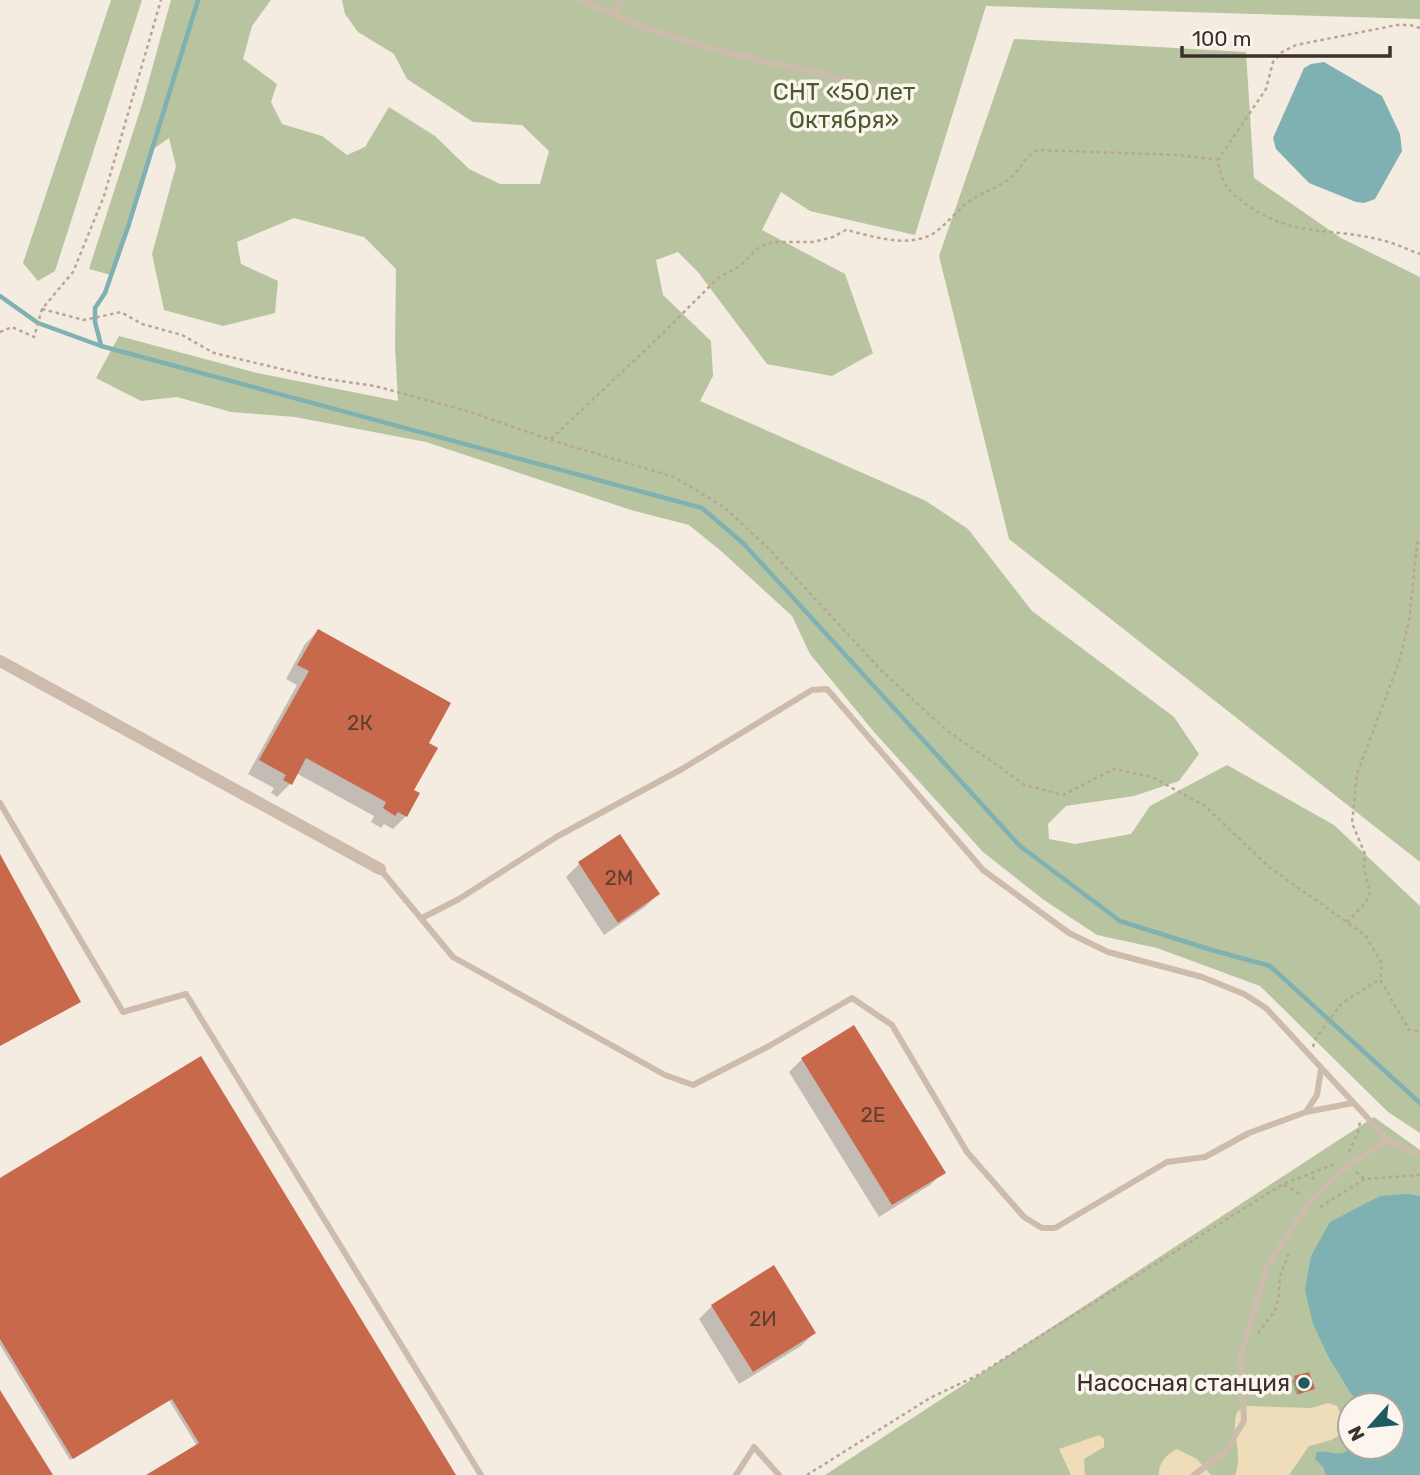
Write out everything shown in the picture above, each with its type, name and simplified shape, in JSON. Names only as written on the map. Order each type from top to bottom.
[{"type":"street","points":[[0,661],[380,869]]},
{"type":"lane","points":[[581,0],[640,27],[724,52],[885,88]]},
{"type":"lane","points":[[614,14],[621,0]]},
{"type":"lane","points":[[422,918],[459,899],[558,835],[682,769],[813,690],[827,689],[983,870],[1069,933],[1108,952],[1202,977],[1244,994],[1266,1008],[1388,1140],[1420,1155]]},
{"type":"lane","points":[[0,803],[123,1012],[186,994],[481,1475]]},
{"type":"lane","points":[[380,869],[453,957],[665,1075],[693,1085],[852,998],[892,1025],[967,1152],[1024,1217],[1042,1228],[1055,1228],[1167,1162],[1205,1157],[1249,1133],[1306,1112],[1353,1103]]},
{"type":"lane","points":[[1306,1112],[1317,1094],[1321,1069]]},
{"type":"lane","points":[[1194,1475],[1225,1452],[1244,1421],[1241,1355],[1267,1266],[1310,1201],[1349,1165],[1388,1140]]},
{"type":"lane","points":[[736,1475],[754,1447],[779,1475]]},
{"type":"path","points":[[0,332],[12,327],[34,337],[42,309],[72,272],[104,196],[160,0]]},
{"type":"path","points":[[1420,29],[1410,25],[1397,25],[1296,45],[1282,52],[1273,62],[1266,89],[1218,160],[1221,180],[1227,188],[1264,216],[1288,226],[1384,241],[1420,254]]},
{"type":"path","points":[[551,440],[718,278],[740,266],[758,247],[774,243],[813,242],[833,237],[846,230],[893,240],[920,240],[936,232],[971,200],[1005,182],[1015,174],[1026,156],[1037,150],[1178,155],[1218,160]]},
{"type":"path","points":[[42,309],[84,320],[121,312],[142,324],[182,335],[214,353],[318,378],[375,386],[467,411],[551,440],[674,477],[724,507],[769,549],[881,670],[944,729],[1025,785],[1063,795],[1114,769],[1152,777],[1205,806],[1269,867],[1365,935],[1382,964],[1380,979],[1409,1030],[1420,1032]]},
{"type":"path","points":[[1347,922],[1366,902],[1370,893],[1364,868],[1365,854],[1352,823],[1357,774],[1399,663],[1409,622],[1417,544],[1420,538]]},
{"type":"path","points":[[1316,1038],[1341,1004],[1380,979]]},
{"type":"path","points":[[1340,1163],[1350,1150],[1358,1132],[1361,1111]]},
{"type":"path","points":[[807,1475],[930,1398],[978,1375],[1283,1184],[1323,1167],[1340,1163],[1349,1165],[1365,1179]]},
{"type":"path","points":[[1313,1215],[1320,1207],[1365,1179],[1420,1175]]},
{"type":"path","points":[[1283,1184],[1310,1201]]},
{"type":"path","points":[[1258,1333],[1275,1311],[1280,1276],[1290,1252]]},
{"type":"green space","points":[[111,0],[142,0],[55,271],[38,281],[23,263]]},
{"type":"green space","name":"СНТ «50 лет Октября»","points":[[171,0],[271,0],[252,26],[243,59],[277,84],[271,102],[282,124],[322,136],[347,155],[365,147],[389,107],[435,136],[469,169],[500,184],[540,184],[549,151],[522,125],[473,122],[407,79],[394,54],[358,32],[345,14],[342,0],[1420,0],[1420,19],[986,6],[915,235],[810,211],[781,192],[762,230],[845,274],[873,353],[832,376],[767,364],[698,272],[678,252],[656,260],[663,295],[711,341],[713,376],[700,401],[926,501],[968,529],[1032,611],[1174,717],[1199,754],[1179,781],[1134,796],[1066,806],[1048,824],[1049,839],[1075,844],[1131,834],[1150,806],[1227,765],[1334,825],[1420,906],[1420,1133],[1388,1112],[1260,986],[1157,948],[1097,935],[1044,900],[983,852],[874,732],[810,654],[792,616],[689,525],[631,510],[426,442],[295,417],[231,412],[177,397],[141,401],[96,378],[119,336],[257,373],[398,401],[395,346],[396,269],[364,237],[294,218],[237,242],[241,264],[278,281],[275,313],[223,326],[164,310],[152,254],[176,166],[169,138],[152,150],[111,275],[89,269],[144,98]]},
{"type":"green space","points":[[1014,39],[1246,52],[1254,178],[1341,238],[1420,277],[1420,862],[1009,539],[939,256]]},
{"type":"green space","points":[[1374,1117],[1420,1150],[1420,1475],[825,1475]]},
{"type":"sand","points":[[1328,1403],[1336,1406],[1336,1437],[1309,1446],[1289,1475],[1235,1475],[1238,1459],[1235,1427],[1237,1412],[1247,1406],[1311,1408]]},
{"type":"sand","points":[[1099,1435],[1104,1439],[1104,1447],[1084,1459],[1085,1475],[1071,1475],[1059,1449]]},
{"type":"sand","points":[[1177,1449],[1197,1459],[1211,1475],[1159,1475],[1164,1459]]},
{"type":"water","points":[[1324,62],[1382,96],[1400,134],[1402,151],[1375,199],[1364,203],[1309,183],[1276,149],[1273,138],[1304,68]]},
{"type":"water","points":[[1380,1196],[1420,1196],[1420,1475],[1326,1475],[1315,1459],[1317,1452],[1336,1453],[1336,1461],[1406,1461],[1406,1391],[1349,1391],[1329,1358],[1313,1324],[1305,1290],[1311,1256],[1330,1222]]},
{"type":"building","points":[[318,629],[451,703],[429,743],[438,748],[414,790],[420,793],[407,817],[398,812],[395,816],[383,808],[386,802],[306,758],[292,785],[283,780],[286,775],[259,760],[309,671],[297,665]]},
{"type":"building","points":[[620,834],[660,894],[618,923],[578,862]]},
{"type":"building","points":[[0,854],[81,1002],[0,1046]]},
{"type":"building","points":[[854,1025],[946,1173],[892,1205],[801,1058]]},
{"type":"building","points":[[201,1056],[456,1475],[146,1475],[199,1443],[172,1399],[73,1459],[0,1339],[0,1178]]},
{"type":"building","points":[[774,1265],[816,1333],[753,1372],[711,1305]]},
{"type":"building","name":"Насосная станция","points":[[1309,1372],[1315,1389],[1299,1394],[1294,1376]]},
{"type":"building","points":[[0,1390],[53,1475],[0,1475]]},
{"type":"waterway","points":[[101,345],[95,322],[95,308],[105,293],[128,227],[198,0]]},
{"type":"waterway","points":[[0,296],[38,323],[101,346],[702,508],[743,543],[1020,846],[1120,921],[1270,966],[1420,1103]]},
{"type":"place","name":"Насосная станция","points":[[1304,1383]]}]
